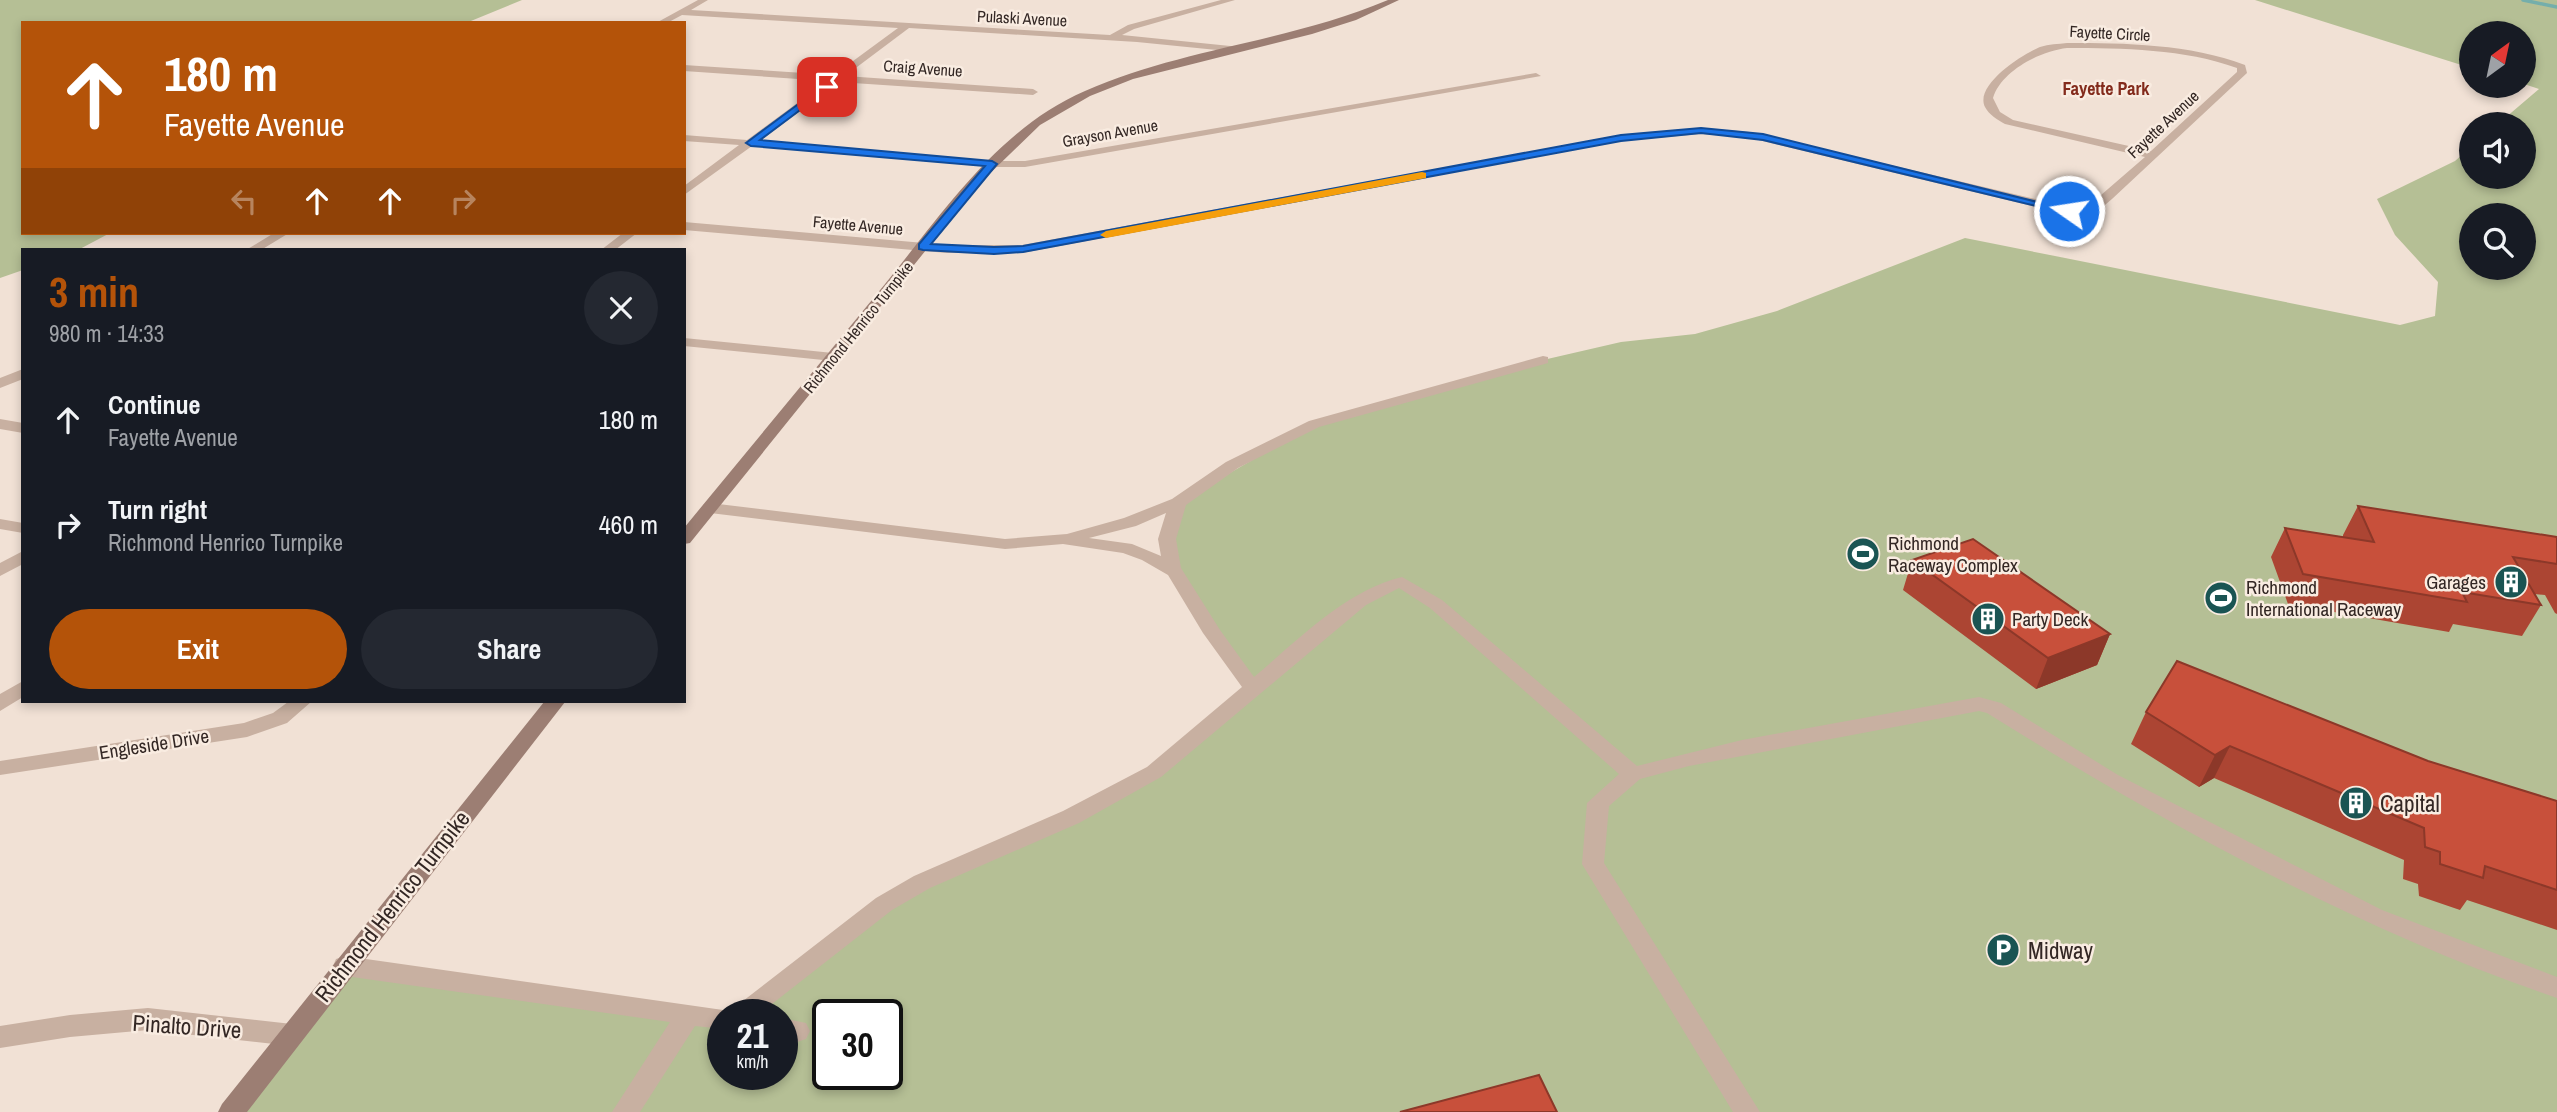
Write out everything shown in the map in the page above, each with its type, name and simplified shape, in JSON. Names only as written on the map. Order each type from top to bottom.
[{"type":"main road","name":"Richmond Henrico Turnpike","points":[[686,536],[992,164],[1032,126],[1077,99],[1147,72],[1336,25],[1395,0]]},
{"type":"main road","name":"Richmond Henrico Turnpike","points":[[231,1112],[554,703]]},
{"type":"street","points":[[664,21],[704,0]]},
{"type":"street","points":[[1184,0],[1208,6]]},
{"type":"street","points":[[1111,38],[1131,27],[1231,0]]},
{"type":"street","name":"Pulaski Avenue","points":[[680,12],[1237,48]]},
{"type":"street","points":[[686,191],[906,26]]},
{"type":"street","name":"Fayette Circle","points":[[2152,155],[2009,122],[1992,111],[1988,98],[1990,88],[2007,71],[2037,53],[2063,45],[2222,59]]},
{"type":"street","name":"Fayette Avenue","points":[[686,226],[923,247],[994,251],[1023,249],[1621,138],[1675,132],[1732,132],[1784,142],[2083,212],[2092,211],[2242,73],[2242,67],[2222,59]]},
{"type":"street","name":"Craig Avenue","points":[[686,68],[1033,92]]},
{"type":"street","name":"Grayson Avenue","points":[[686,138],[992,164],[1025,164],[1536,76]]},
{"type":"street","points":[[256,248],[279,235]]},
{"type":"street","points":[[610,248],[628,235]]},
{"type":"street","points":[[686,342],[833,357]]},
{"type":"street","points":[[710,508],[1005,544],[1063,539],[1130,522],[1178,503],[1232,465],[1314,424],[1543,360]]},
{"type":"street","points":[[0,384],[21,374]]},
{"type":"street","points":[[0,424],[21,428]]},
{"type":"street","points":[[1178,503],[1167,539],[1172,569],[1212,633],[1253,689]]},
{"type":"street","points":[[0,524],[21,528]]},
{"type":"street","points":[[1063,539],[1126,548],[1172,569]]},
{"type":"street","points":[[0,572],[21,557]]},
{"type":"street","points":[[761,999],[884,904],[922,883],[1071,817],[1135,785],[1360,601],[1390,585],[1402,582],[1436,604],[1633,774]]},
{"type":"street","points":[[0,704],[21,688]]},
{"type":"street","name":"Engleside Drive","points":[[0,768],[247,730],[280,718],[300,703]]},
{"type":"street","points":[[1747,1112],[1708,1054],[1593,864],[1598,803],[1633,774],[1742,747],[1979,704],[1994,708],[2111,780],[2374,916],[2557,988]]},
{"type":"street","points":[[345,966],[707,1017]]},
{"type":"street","points":[[625,1112],[689,1014]]},
{"type":"street","name":"Pinalto Drive","points":[[0,1037],[83,1024],[148,1019],[292,1035]]},
{"type":"green space","points":[[0,0],[522,0],[471,21],[21,21],[21,235],[106,235],[82,248],[21,248],[21,271],[0,278]]},
{"type":"green space","name":"Richmond Raceway Complex","points":[[2255,0],[2557,0],[2557,1112],[231,1112],[345,966],[707,1017],[707,1090],[798,1090],[798,999],[761,999],[884,904],[1135,785],[1253,689],[1172,569],[1178,503],[1314,424],[1543,360],[1621,342],[1695,334],[1777,311],[1965,238],[2400,325],[2435,316],[2438,282],[2395,235],[2377,199],[2459,158],[2459,189],[2536,189],[2536,112],[2512,112],[2528,98],[2536,98],[2539,89],[2536,88],[2536,21],[2459,21],[2459,64]]},
{"type":"building","points":[[2358,506],[2557,537],[2557,564],[2513,557],[2541,605],[2462,592],[2467,602],[2303,574],[2285,528],[2374,542]]},
{"type":"building","points":[[1973,539],[2110,634],[2048,658],[1912,560]]},
{"type":"building","points":[[2177,661],[2428,761],[2557,801],[2557,890],[2485,866],[2483,878],[2440,864],[2440,852],[2425,847],[2424,828],[2230,746],[2215,755],[2146,712]]},
{"type":"building","points":[[1539,1075],[1557,1112],[1400,1112]]},
{"type":"waterway","points":[[2523,0],[2557,7]]},
{"type":"slow traffic","points":[[1106,235],[1422,175]]},
{"type":"place","name":"Richmond Raceway Complex","points":[[1863,554]]},
{"type":"place","name":"Garages","points":[[2511,582]]},
{"type":"place","name":"Richmond International Raceway","points":[[2221,598]]},
{"type":"place","name":"Party Deck","points":[[1988,619]]},
{"type":"place","name":"Capital","points":[[2356,803]]},
{"type":"place","name":"Midway","points":[[2003,950]]},
{"type":"district","name":"Fayette Park","points":[[2106,88]]},
{"type":"route","points":[[827,87],[751,143],[992,164],[923,247],[994,251],[1070,242],[1621,138],[1701,131],[1724,131],[1763,137],[2069,211]]}]
